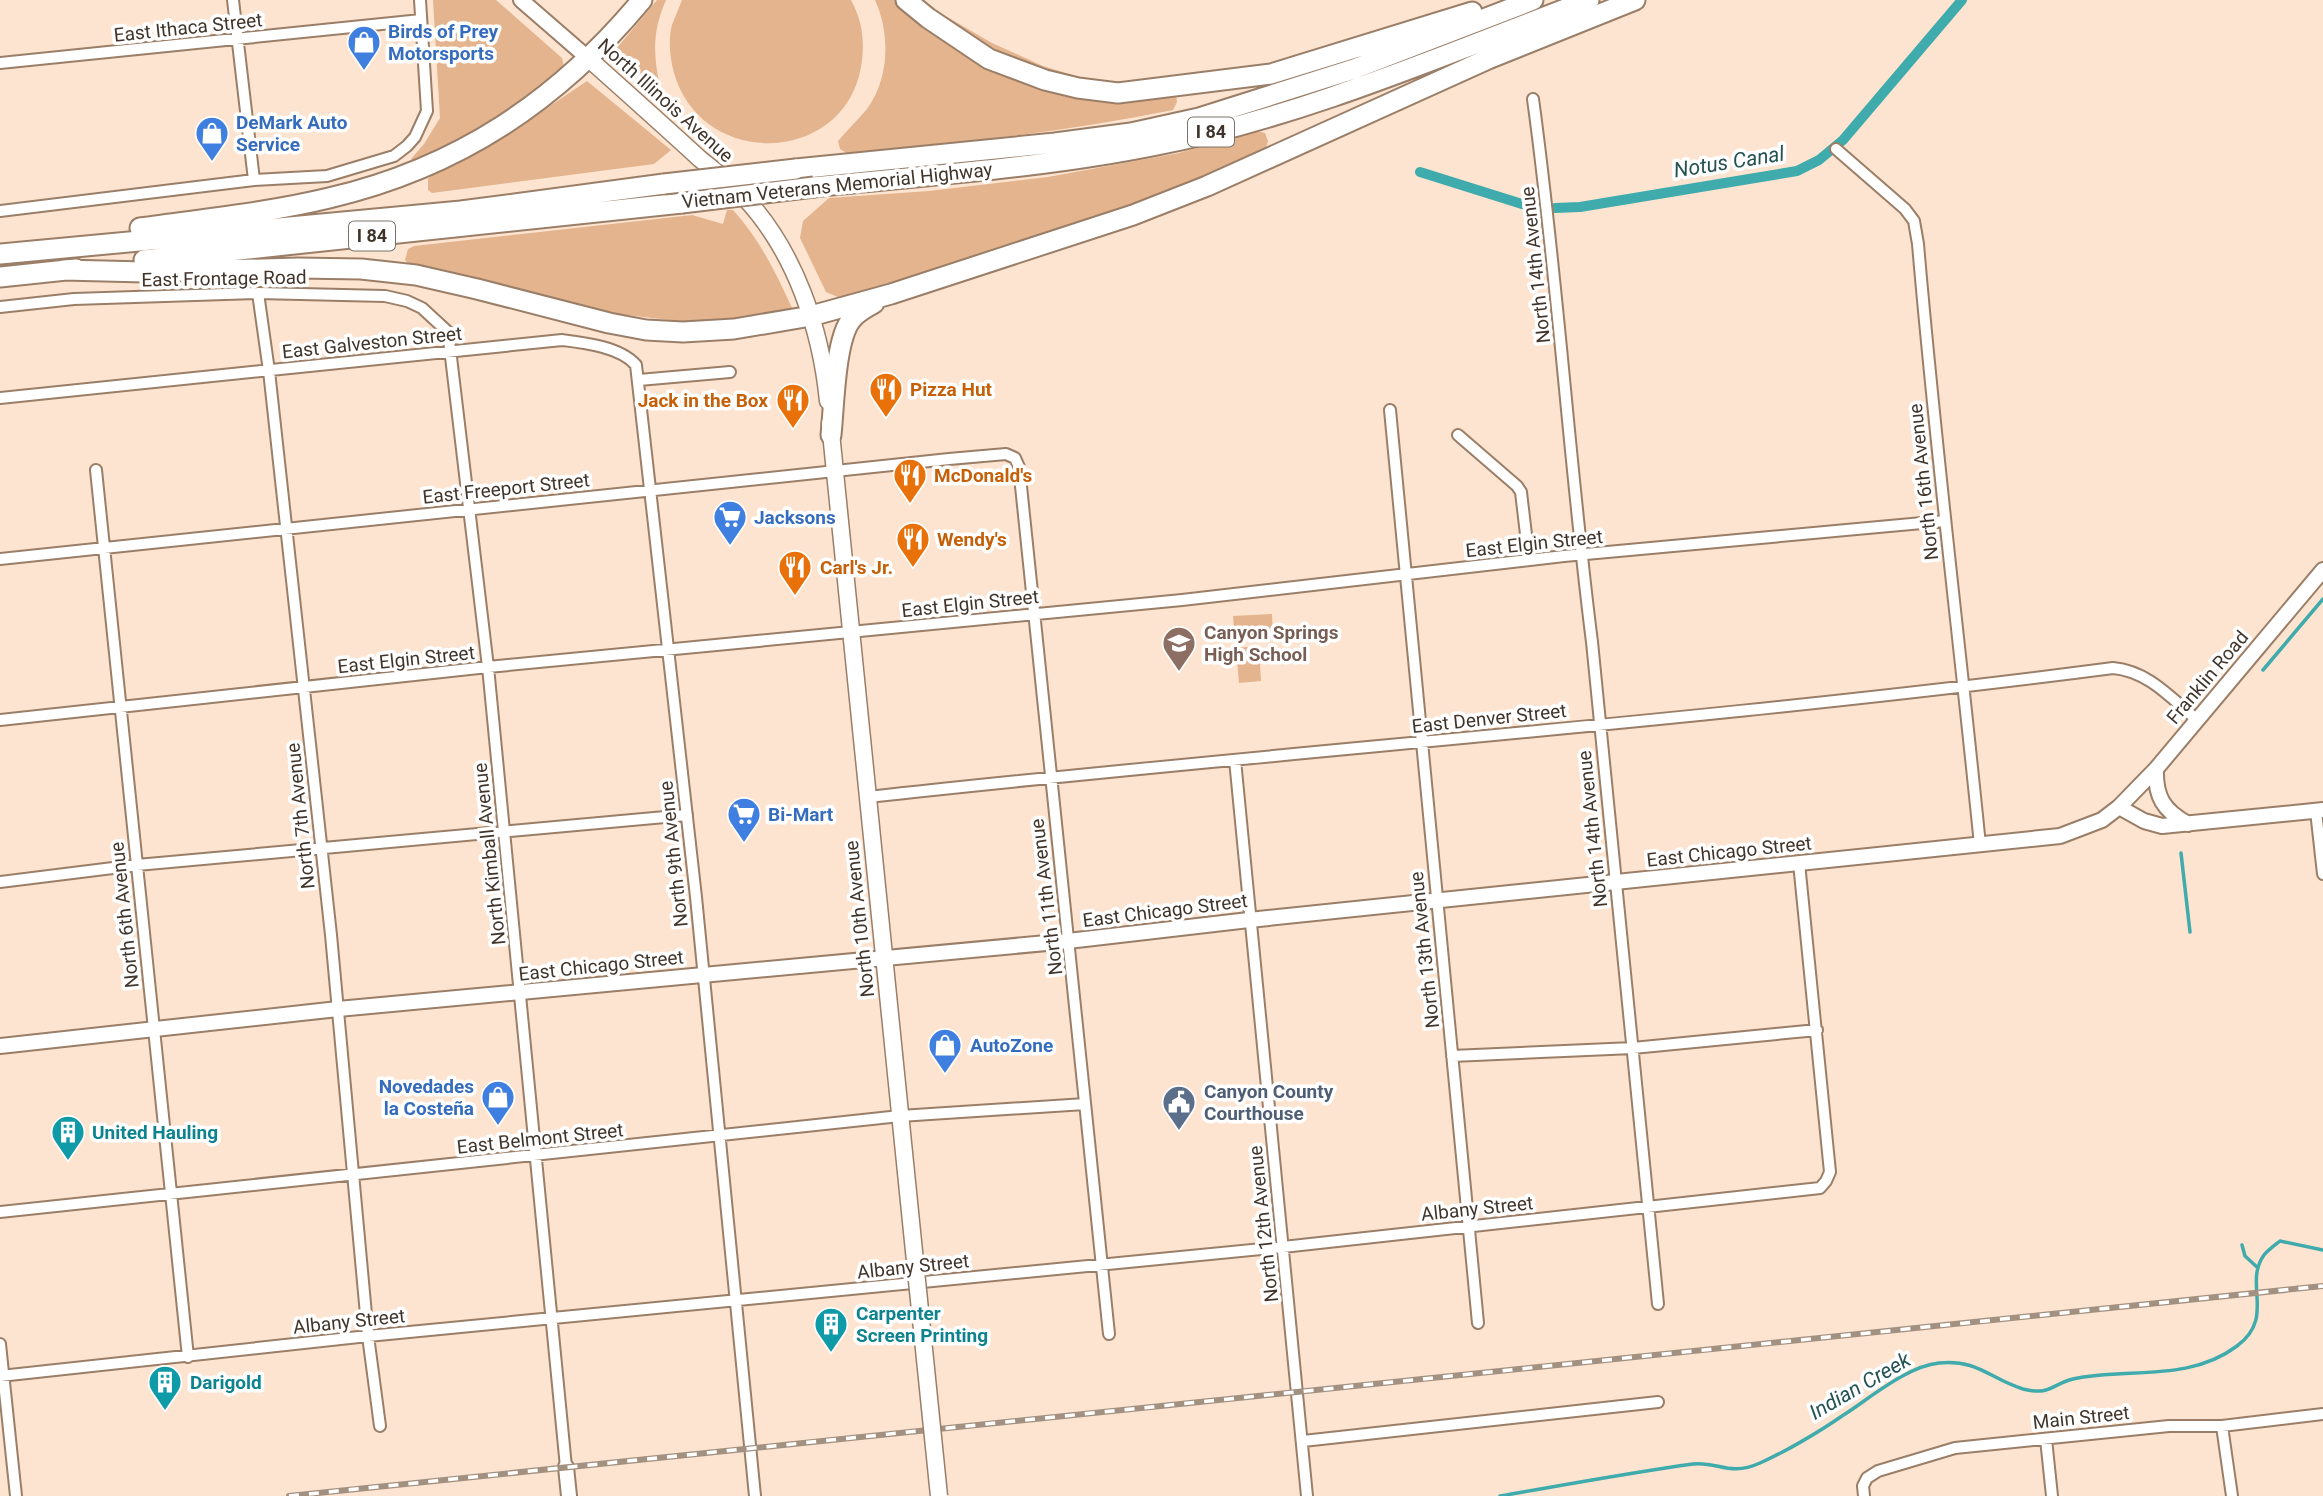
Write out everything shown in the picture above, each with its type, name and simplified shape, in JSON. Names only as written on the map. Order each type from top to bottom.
[{"type":"highway","points":[[85,245],[139,228],[286,207],[328,198],[368,188],[413,172],[489,135],[560,85],[589,59],[642,0]]},
{"type":"highway","points":[[906,0],[989,59],[1045,80],[1118,93],[1271,74],[1517,0]]},
{"type":"highway","name":"Vietnam Veterans Memorial Highway","points":[[85,245],[461,211],[664,184],[1055,144],[1131,133],[1263,99],[1354,69],[1534,0]]},
{"type":"highway","name":"Vietnam Veterans Memorial Highway","points":[[63,270],[1087,158],[1159,145],[1232,127],[1303,105],[1590,0]]},
{"type":"highway","points":[[63,270],[145,272],[361,269],[428,278],[646,330],[683,332],[734,329],[811,316],[891,294],[1170,201],[1488,58],[1635,0]]},
{"type":"highway","name":"I 84","points":[[0,254],[85,245]]},
{"type":"highway","name":"I 84","points":[[0,277],[63,270]]},
{"type":"highway","points":[[831,435],[840,350],[845,330],[857,314],[891,294]]},
{"type":"main road","name":"North Illinois Avenue","points":[[589,59],[744,197],[785,256],[811,316]]},
{"type":"main road","name":"North 10th Avenue","points":[[811,316],[824,368],[939,1496]]},
{"type":"street","points":[[233,0],[254,180]]},
{"type":"street","points":[[0,211],[254,180],[327,176],[394,156],[415,137],[427,111],[420,0]]},
{"type":"street","name":"North Illinois Avenue","points":[[521,0],[589,59]]},
{"type":"street","name":"East Ithaca Street","points":[[0,64],[421,20]]},
{"type":"street","name":"North 14th Avenue","points":[[1533,99],[1543,167],[1658,1304]]},
{"type":"street","name":"North 16th Avenue","points":[[1836,149],[1905,208],[1914,221],[1919,244],[1944,521],[1980,845]]},
{"type":"street","name":"East Frontage Road","points":[[0,307],[74,299],[258,293],[385,296],[422,308],[442,324]]},
{"type":"street","name":"North 7th Avenue","points":[[258,293],[269,371],[338,1009],[368,1336],[380,1426]]},
{"type":"street","name":"North Kimball Avenue","points":[[442,324],[448,332],[451,351],[488,667],[566,1467]]},
{"type":"street","name":"East Galveston Street","points":[[0,398],[562,340],[581,342],[628,356],[636,365],[639,380]]},
{"type":"street","points":[[639,380],[730,372]]},
{"type":"street","name":"North 9th Avenue","points":[[639,380],[687,815],[755,1496]]},
{"type":"street","name":"North 13th Avenue","points":[[1390,410],[1478,1323]]},
{"type":"street","points":[[1458,435],[1521,492],[1529,560]]},
{"type":"street","name":"East Freeport Street","points":[[0,559],[835,471],[1006,454],[1015,458]]},
{"type":"street","name":"North 11th Avenue","points":[[1015,458],[1019,467],[1035,614],[1109,1334]]},
{"type":"street","name":"North 6th Avenue","points":[[96,470],[188,1357]]},
{"type":"street","name":"East Elgin Street","points":[[0,720],[488,667],[1182,600],[1529,560],[1944,521]]},
{"type":"street","name":"Franklin Road","points":[[2119,807],[2156,769],[2323,570]]},
{"type":"street","name":"East Denver Street","points":[[868,797],[1964,687],[2113,668],[2129,669],[2144,676],[2196,719]]},
{"type":"street","name":"North 12th Avenue","points":[[1235,760],[1307,1496]]},
{"type":"street","points":[[2156,769],[2155,784],[2166,808],[2171,815],[2188,824]]},
{"type":"street","points":[[2119,807],[2144,821],[2162,826],[2320,811],[2323,874]]},
{"type":"street","name":"East Chicago Street","points":[[0,1046],[338,1009],[1068,941],[2060,836],[2102,820],[2119,807]]},
{"type":"street","points":[[0,882],[320,847],[687,815]]},
{"type":"street","points":[[1452,1056],[1633,1048],[1817,1030],[1799,863]]},
{"type":"street","name":"Albany Street","points":[[2,1376],[368,1336],[1283,1247],[1820,1188],[1829,1172],[1817,1030]]},
{"type":"street","name":"East Belmont Street","points":[[0,1212],[900,1116],[1085,1104]]},
{"type":"street","points":[[0,1344],[16,1496]]},
{"type":"street","points":[[1303,1441],[1658,1402]]},
{"type":"street","name":"Main Street","points":[[1864,1496],[1863,1486],[1867,1478],[1878,1471],[1955,1448],[2169,1426],[2222,1426],[2323,1414]]},
{"type":"street","points":[[2222,1426],[2232,1496]]},
{"type":"street","points":[[2046,1439],[2052,1496]]},
{"type":"street","points":[[566,1467],[569,1496]]},
{"type":"shaded area","points":[[433,0],[496,0],[562,58],[564,67],[557,78],[490,126],[415,163],[411,159],[440,118]]},
{"type":"shaded area","points":[[657,0],[666,0],[656,31],[655,50],[659,82],[654,84],[616,54],[616,49]]},
{"type":"shaded area","points":[[682,0],[851,0],[862,33],[863,50],[861,67],[849,99],[829,123],[802,138],[772,143],[741,140],[713,127],[689,105],[674,73],[670,49],[671,31]]},
{"type":"shaded area","points":[[875,0],[918,0],[992,43],[1043,66],[1095,82],[1176,93],[1177,102],[1173,110],[1092,125],[848,154],[840,149],[838,141],[875,97],[884,70],[885,41]]},
{"type":"shaded area","points":[[587,81],[671,150],[654,164],[432,193],[428,190],[428,179],[434,173],[499,140]]},
{"type":"shaded area","points":[[1257,131],[1265,133],[1268,141],[1265,152],[1183,188],[1091,221],[866,293],[838,297],[826,292],[800,238],[803,221],[829,198],[929,191],[1048,177],[1179,153]]},
{"type":"shaded area","points":[[727,210],[733,210],[766,256],[792,308],[787,314],[685,322],[611,313],[488,282],[410,266],[405,260],[408,249],[414,246],[692,215],[723,224]]},
{"type":"shaded area","points":[[1272,614],[1273,638],[1235,641],[1233,616]]},
{"type":"shaded area","points":[[1259,646],[1261,681],[1239,683],[1236,648]]},
{"type":"waterway","name":"Notus Canal","points":[[1555,208],[1580,207],[1797,171],[1819,160],[1843,140],[1962,0]]},
{"type":"waterway","name":"Notus Canal","points":[[1420,172],[1522,204],[1542,206]]},
{"type":"waterway","points":[[2263,670],[2323,599]]},
{"type":"waterway","points":[[2181,853],[2190,932]]},
{"type":"waterway","name":"Indian Creek","points":[[1500,1496],[1693,1464],[1732,1469],[1749,1467],[1813,1435],[1889,1384],[1927,1365],[1964,1364],[2032,1391],[2050,1388],[2073,1379],[2178,1370],[2198,1365],[2218,1358],[2237,1346],[2255,1324],[2256,1277],[2258,1266],[2267,1251],[2280,1241],[2323,1250]]},
{"type":"waterway","points":[[2242,1245],[2245,1256],[2258,1268]]},
{"type":"railway","points":[[289,1496],[2323,1286]]},
{"type":"place","name":"Birds of Prey Motorsports","points":[[364,72]]},
{"type":"place","name":"DeMark Auto Service","points":[[212,163]]},
{"type":"place","name":"Pizza Hut","points":[[886,419]]},
{"type":"place","name":"Jack in the Box","points":[[793,430]]},
{"type":"place","name":"McDonald's","points":[[910,505]]},
{"type":"place","name":"Jacksons","points":[[730,547]]},
{"type":"place","name":"Wendy's","points":[[913,569]]},
{"type":"place","name":"Carl's Jr.","points":[[795,597]]},
{"type":"place","name":"Canyon Springs High School","points":[[1179,673]]},
{"type":"place","name":"Bi-Mart","points":[[744,844]]},
{"type":"place","name":"AutoZone","points":[[945,1075]]},
{"type":"place","name":"Novedades la Costeña","points":[[498,1127]]},
{"type":"place","name":"Canyon County Courthouse","points":[[1179,1132]]},
{"type":"place","name":"United Hauling","points":[[68,1162]]},
{"type":"place","name":"Carpenter Screen Printing","points":[[831,1354]]},
{"type":"place","name":"Darigold","points":[[165,1412]]}]
